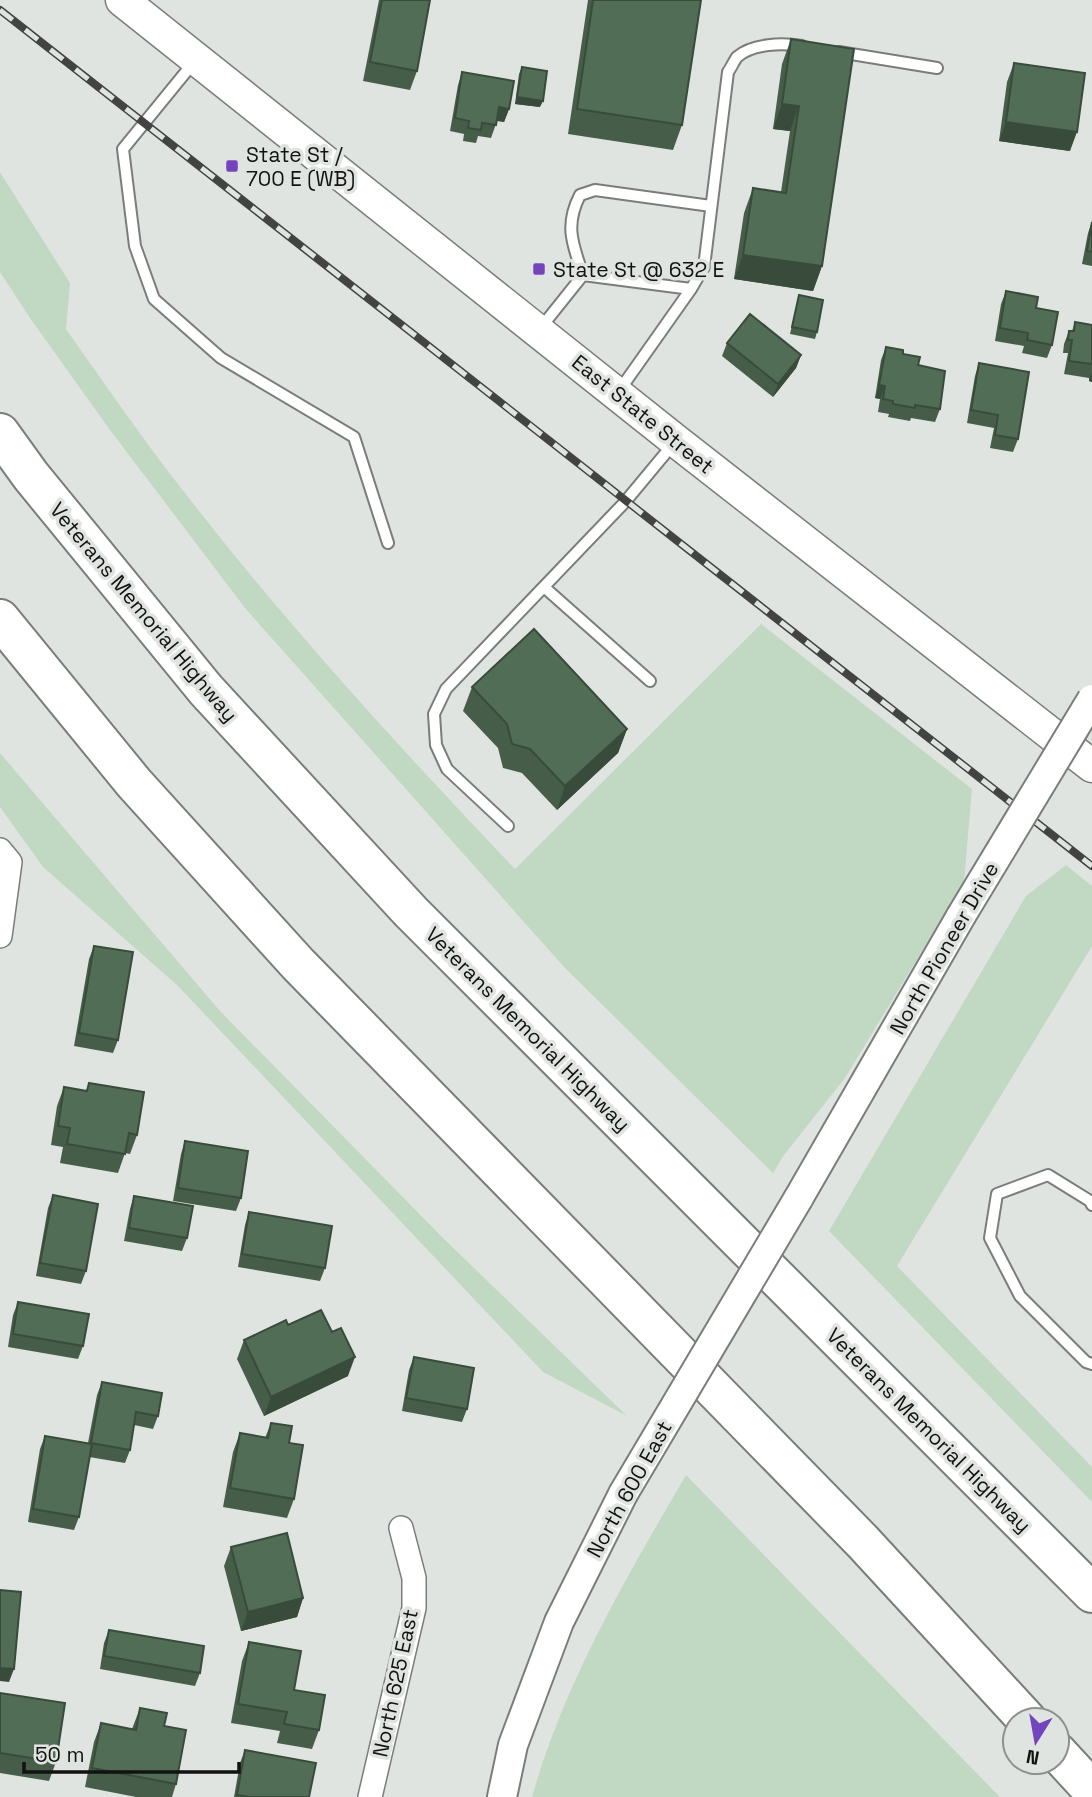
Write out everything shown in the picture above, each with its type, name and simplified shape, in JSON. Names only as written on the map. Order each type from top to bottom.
[{"type":"highway","name":"Veterans Memorial Highway","points":[[0,433],[205,690],[411,912],[1092,1593]]},
{"type":"highway","points":[[0,619],[134,783],[298,964],[863,1542],[1014,1706]]},
{"type":"highway","points":[[1071,1767],[1092,1790]]},
{"type":"main road","name":"East State Street","points":[[122,0],[676,441],[1092,766]]},
{"type":"street","name":"North Pioneer Drive","points":[[797,1199],[961,916],[1092,699]]},
{"type":"street","points":[[0,936],[5,856]]},
{"type":"street","name":"North 600 East","points":[[502,1797],[513,1745],[559,1622],[623,1494],[797,1199]]},
{"type":"street","name":"North 625 East","points":[[370,1797],[414,1608],[414,1578],[401,1528]]},
{"type":"lane","points":[[617,394],[704,267],[728,72],[737,58],[756,48],[785,43],[813,48]]},
{"type":"lane","points":[[827,50],[937,68]]},
{"type":"lane","points":[[196,60],[123,149],[135,246],[154,299],[221,358],[354,437],[388,543]]},
{"type":"lane","points":[[583,275],[570,235],[573,209],[580,195],[595,190],[711,206]]},
{"type":"lane","points":[[539,331],[583,275]]},
{"type":"lane","points":[[583,275],[691,289]]},
{"type":"lane","points":[[508,826],[447,769],[436,745],[434,714],[446,689],[625,502],[676,441]]},
{"type":"lane","points":[[544,587],[650,681]]},
{"type":"lane","points":[[1092,1205],[1090,1201],[1048,1175],[997,1194],[990,1238],[1020,1296],[1086,1362],[1092,1364]]},
{"type":"green space","points":[[0,172],[70,283],[66,329],[154,453],[304,638],[387,732],[515,869],[761,624],[972,789],[964,882],[845,1078],[784,1155],[773,1173],[564,967],[245,608],[110,430],[0,272]]},
{"type":"green space","points":[[0,753],[220,1011],[442,1237],[627,1416],[543,1372],[178,986],[43,867],[0,807]]},
{"type":"green space","points":[[1066,865],[1092,886],[1092,946],[897,1266],[1092,1467],[1092,1502],[829,1231],[1026,896]]},
{"type":"green space","points":[[686,1475],[1000,1797],[532,1797],[579,1671],[641,1552]]},
{"type":"building","points":[[382,0],[430,0],[417,71],[370,62]]},
{"type":"building","points":[[593,0],[701,0],[682,125],[577,109]]},
{"type":"building","points":[[791,39],[854,49],[822,266],[743,255],[753,188],[786,193],[799,106],[782,104]]},
{"type":"building","points":[[1014,63],[1085,73],[1077,132],[1006,122]]},
{"type":"building","points":[[522,67],[547,71],[543,101],[517,97]]},
{"type":"building","points":[[462,72],[514,81],[509,109],[499,107],[496,125],[482,123],[481,130],[468,128],[469,121],[455,118]]},
{"type":"building","points":[[1092,222],[1092,252],[1087,251]]},
{"type":"building","points":[[1006,291],[1038,297],[1036,308],[1058,312],[1052,345],[1027,340],[1028,333],[1000,328]]},
{"type":"building","points":[[799,295],[823,300],[817,332],[792,327]]},
{"type":"building","points":[[750,314],[801,355],[778,384],[727,343]]},
{"type":"building","points":[[1075,322],[1092,325],[1092,364],[1069,361],[1072,340],[1068,340],[1069,331],[1074,331]]},
{"type":"building","points":[[886,347],[920,357],[918,365],[945,371],[940,409],[915,405],[915,408],[893,404],[893,401],[883,399],[885,386],[879,385]]},
{"type":"building","points":[[979,363],[1029,372],[1018,439],[995,435],[998,415],[971,410]]},
{"type":"building","points":[[534,629],[627,729],[565,786],[530,749],[512,744],[507,724],[472,687]]},
{"type":"building","points":[[94,946],[133,952],[118,1040],[79,1033]]},
{"type":"building","points":[[89,1083],[144,1092],[137,1135],[129,1133],[125,1154],[67,1144],[70,1128],[58,1126],[64,1087],[87,1091]]},
{"type":"building","points":[[185,1141],[248,1151],[241,1198],[178,1188]]},
{"type":"building","points":[[53,1195],[98,1204],[86,1271],[40,1263]]},
{"type":"building","points":[[134,1196],[193,1206],[187,1238],[129,1228]]},
{"type":"building","points":[[249,1212],[332,1226],[325,1268],[242,1254]]},
{"type":"building","points":[[18,1302],[89,1314],[83,1346],[13,1334]]},
{"type":"building","points":[[321,1310],[332,1332],[341,1328],[355,1357],[271,1397],[244,1340],[286,1320],[288,1325]]},
{"type":"building","points":[[414,1357],[474,1368],[467,1409],[406,1398]]},
{"type":"building","points":[[102,1382],[162,1393],[158,1416],[136,1412],[130,1450],[91,1443]]},
{"type":"building","points":[[271,1423],[292,1426],[289,1443],[303,1445],[294,1499],[230,1488],[240,1433],[268,1438]]},
{"type":"building","points":[[45,1436],[92,1444],[79,1517],[33,1509]]},
{"type":"building","points":[[287,1533],[303,1598],[248,1612],[231,1547]]},
{"type":"building","points":[[0,1590],[21,1592],[14,1669],[0,1668]]},
{"type":"building","points":[[109,1630],[204,1646],[200,1673],[104,1656]]},
{"type":"building","points":[[249,1642],[301,1651],[294,1690],[325,1695],[319,1730],[284,1724],[287,1712],[238,1704]]},
{"type":"building","points":[[0,1693],[65,1703],[56,1762],[0,1753]]},
{"type":"building","points":[[140,1708],[167,1713],[164,1726],[186,1730],[176,1784],[92,1768],[101,1723],[136,1730]]},
{"type":"building","points":[[245,1750],[316,1763],[309,1797],[237,1795]]},
{"type":"railway","points":[[0,10],[1092,866]]},
{"type":"place","name":"State St / 700 E (WB)","points":[[232,166]]},
{"type":"place","name":"State St @ 632 E","points":[[539,269]]}]
